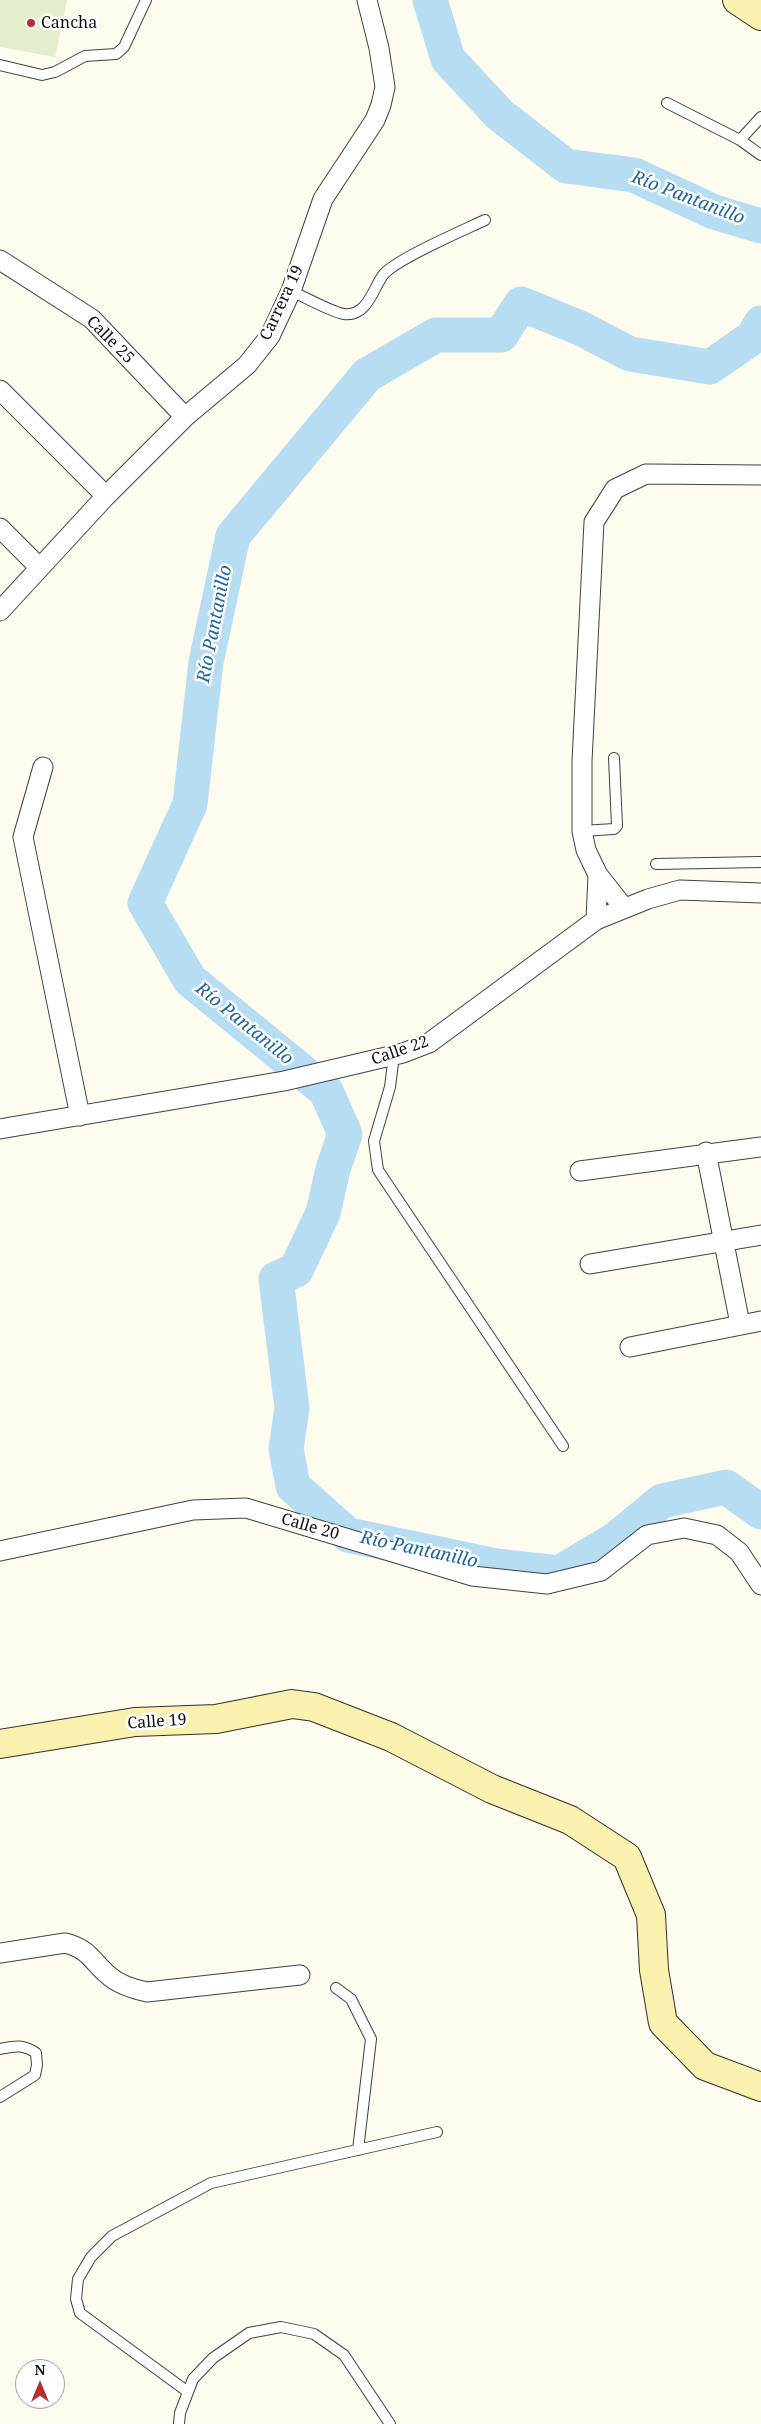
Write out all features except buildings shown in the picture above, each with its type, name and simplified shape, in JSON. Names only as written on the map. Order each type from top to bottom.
[{"type":"street","name":"Carrera 19","points":[[0,610],[106,496],[185,417],[247,365],[270,336],[291,291],[323,199],[375,120],[381,105],[385,87],[380,48],[367,0]]},
{"type":"street","points":[[738,0],[761,16]]},
{"type":"street","name":"Calle 25","points":[[0,260],[92,319],[185,417]]},
{"type":"street","points":[[0,390],[106,496]]},
{"type":"street","points":[[624,908],[598,875],[586,850],[582,831],[582,761],[594,522],[615,489],[646,474],[761,475]]},
{"type":"street","points":[[0,528],[39,567]]},
{"type":"street","points":[[43,768],[23,837],[80,1116]]},
{"type":"street","points":[[596,920],[598,875]]},
{"type":"street","name":"Calle 22","points":[[0,1130],[284,1081],[394,1055],[429,1043],[596,920],[624,908],[680,890],[761,893]]},
{"type":"street","points":[[580,1171],[706,1152],[761,1147]]},
{"type":"street","points":[[706,1152],[740,1324]]},
{"type":"street","points":[[590,1264],[761,1235]]},
{"type":"street","points":[[630,1348],[761,1321]]},
{"type":"street","name":"Calle 20","points":[[0,1551],[193,1510],[246,1508],[472,1576],[547,1584],[601,1571],[647,1535],[684,1528],[717,1535],[739,1552],[761,1585]]},
{"type":"street","name":"Calle 19","points":[[0,1744],[135,1722],[216,1719],[292,1704],[314,1707],[391,1738],[492,1789],[570,1820],[627,1857],[651,1915],[654,1970],[663,2023],[705,2066],[761,2088]]},
{"type":"street","points":[[0,1953],[65,1943],[84,1950],[108,1975],[125,1987],[147,1992],[300,1975]]},
{"type":"lane","points":[[0,64],[42,75],[55,72],[85,56],[116,54],[124,47],[146,0]]},
{"type":"lane","points":[[667,103],[740,140],[761,155]]},
{"type":"lane","points":[[740,140],[761,117]]},
{"type":"lane","points":[[291,291],[345,314],[357,311],[368,303],[384,275],[399,263],[485,220]]},
{"type":"lane","points":[[582,831],[614,829],[617,826],[614,758]]},
{"type":"lane","points":[[656,864],[761,862]]},
{"type":"lane","points":[[394,1055],[390,1088],[374,1142],[378,1170],[563,1446]]},
{"type":"lane","points":[[336,1988],[351,1999],[372,2039],[358,2150]]},
{"type":"lane","points":[[0,2049],[18,2045],[29,2048],[36,2053],[37,2064],[35,2075],[0,2097]]},
{"type":"lane","points":[[188,2392],[80,2313],[76,2299],[78,2279],[91,2257],[112,2236],[211,2183],[437,2132]]},
{"type":"lane","points":[[179,2424],[180,2413],[193,2379],[212,2358],[249,2334],[281,2327],[314,2334],[344,2354],[390,2424]]},
{"type":"green space","name":"Cancha","points":[[0,0],[67,0],[55,57],[0,47]]},
{"type":"waterway","name":"Río Pantanillo","points":[[430,0],[448,59],[499,114],[566,166],[634,175],[714,212],[761,226]]},
{"type":"waterway","name":"Río Pantanillo","points":[[761,323],[753,337],[710,367],[630,354],[580,328],[521,304],[501,335],[436,335],[367,375],[233,536],[206,662],[190,804],[145,903],[190,980],[326,1091],[345,1134],[333,1169],[323,1213],[296,1270],[276,1279],[292,1408],[286,1449],[293,1486],[348,1535],[496,1566],[559,1573],[616,1539],[662,1501],[726,1487],[761,1512]]},
{"type":"place","name":"Cancha","points":[[31,23]]}]
